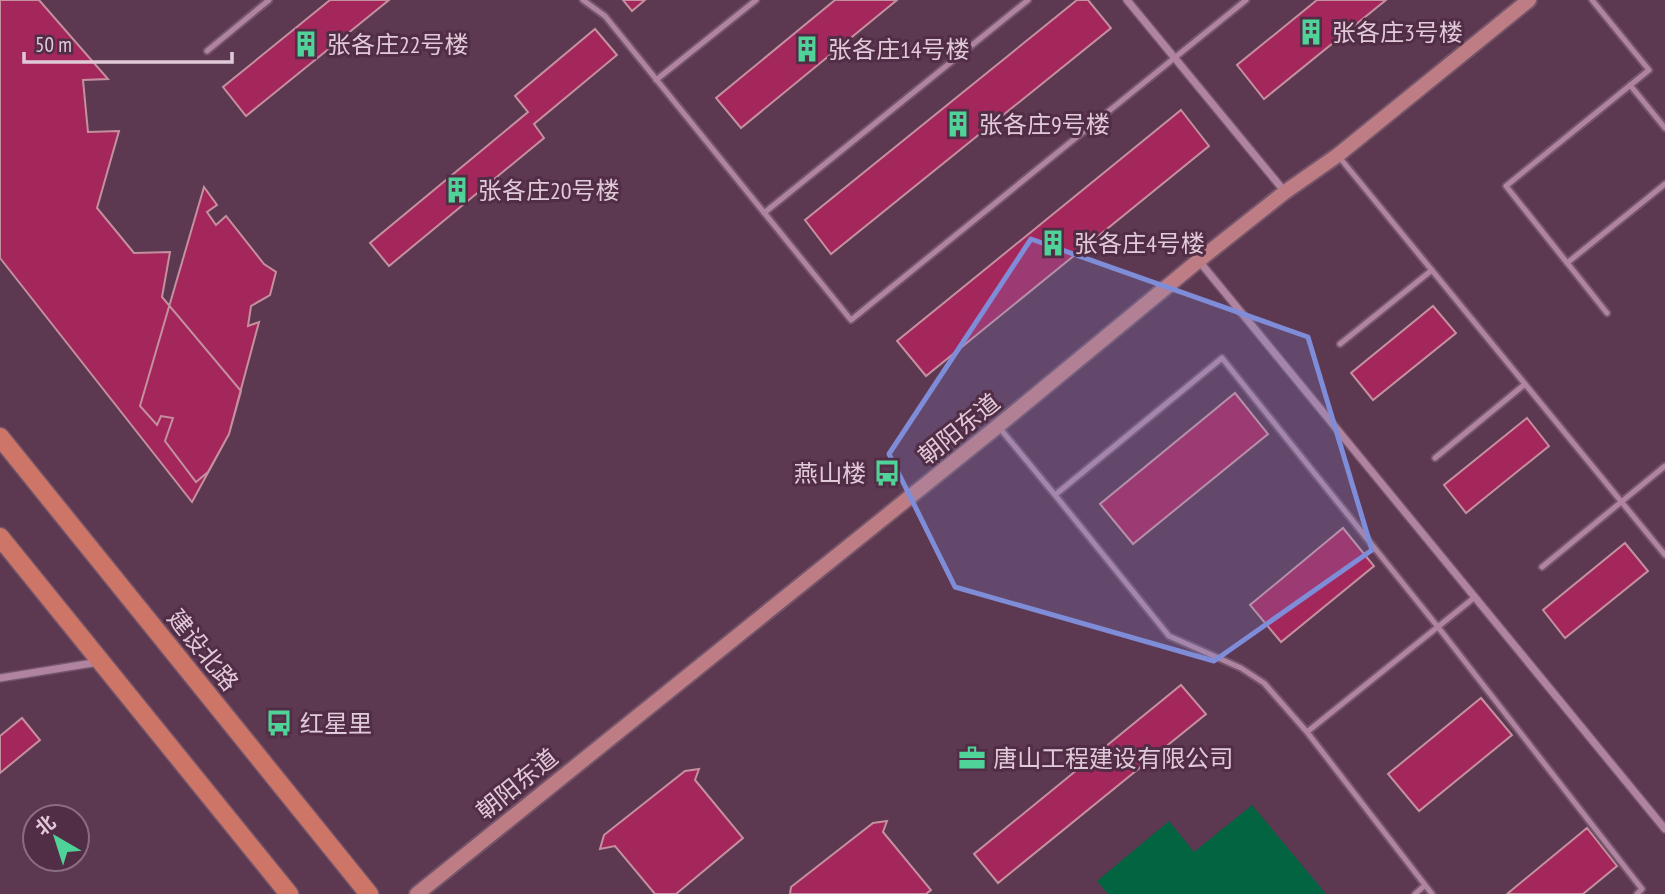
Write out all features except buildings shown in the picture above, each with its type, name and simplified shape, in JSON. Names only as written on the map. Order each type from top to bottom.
[{"type":"main road","name":"朝阳东道","points":[[417,894],[999,426],[1198,261],[1284,192],[1338,155],[1529,0]]},
{"type":"main road","name":"建设北路","points":[[0,437],[369,894]]},
{"type":"main road","points":[[0,537],[289,894]]},
{"type":"street","points":[[1127,0],[1284,192]]},
{"type":"street","points":[[1198,261],[1665,829]]},
{"type":"street","points":[[0,678],[102,662]]},
{"type":"lane","points":[[206,51],[269,0]]},
{"type":"lane","points":[[583,0],[605,16],[850,320],[1246,0]]},
{"type":"lane","points":[[656,80],[756,0]]},
{"type":"lane","points":[[764,213],[1028,0]]},
{"type":"lane","points":[[1592,0],[1649,70],[1506,186],[1607,313]]},
{"type":"lane","points":[[1630,85],[1665,128]]},
{"type":"lane","points":[[1338,155],[1665,555]]},
{"type":"lane","points":[[1567,263],[1665,184]]},
{"type":"lane","points":[[1340,344],[1432,270]]},
{"type":"lane","points":[[1055,495],[1222,358],[1438,627],[1642,889],[1637,894]]},
{"type":"lane","points":[[1435,458],[1525,384]]},
{"type":"lane","points":[[999,426],[1169,636],[1241,667],[1264,683],[1307,732],[1432,894]]},
{"type":"lane","points":[[1542,567],[1665,466]]},
{"type":"lane","points":[[1307,732],[1475,597]]},
{"type":"lane","points":[[1415,894],[1424,886]]},
{"type":"highlighted area","points":[[1031,239],[1308,337],[1372,550],[1214,661],[955,587],[889,454]]},
{"type":"green space","points":[[1252,805],[1326,894],[1108,894],[1097,881],[1169,821],[1194,852]]},
{"type":"place","name":"张各庄3号楼","points":[[1311,32]]},
{"type":"place","name":"张各庄22号楼","points":[[306,44]]},
{"type":"place","name":"张各庄14号楼","points":[[807,49]]},
{"type":"place","name":"张各庄9号楼","points":[[958,124]]},
{"type":"place","name":"张各庄20号楼","points":[[457,190]]},
{"type":"place","name":"张各庄4号楼","points":[[1053,243]]},
{"type":"place","name":"燕山楼","points":[[887,473]]},
{"type":"place","name":"红星里","points":[[279,723]]},
{"type":"place","name":"唐山工程建设有限公司","points":[[972,758]]}]
